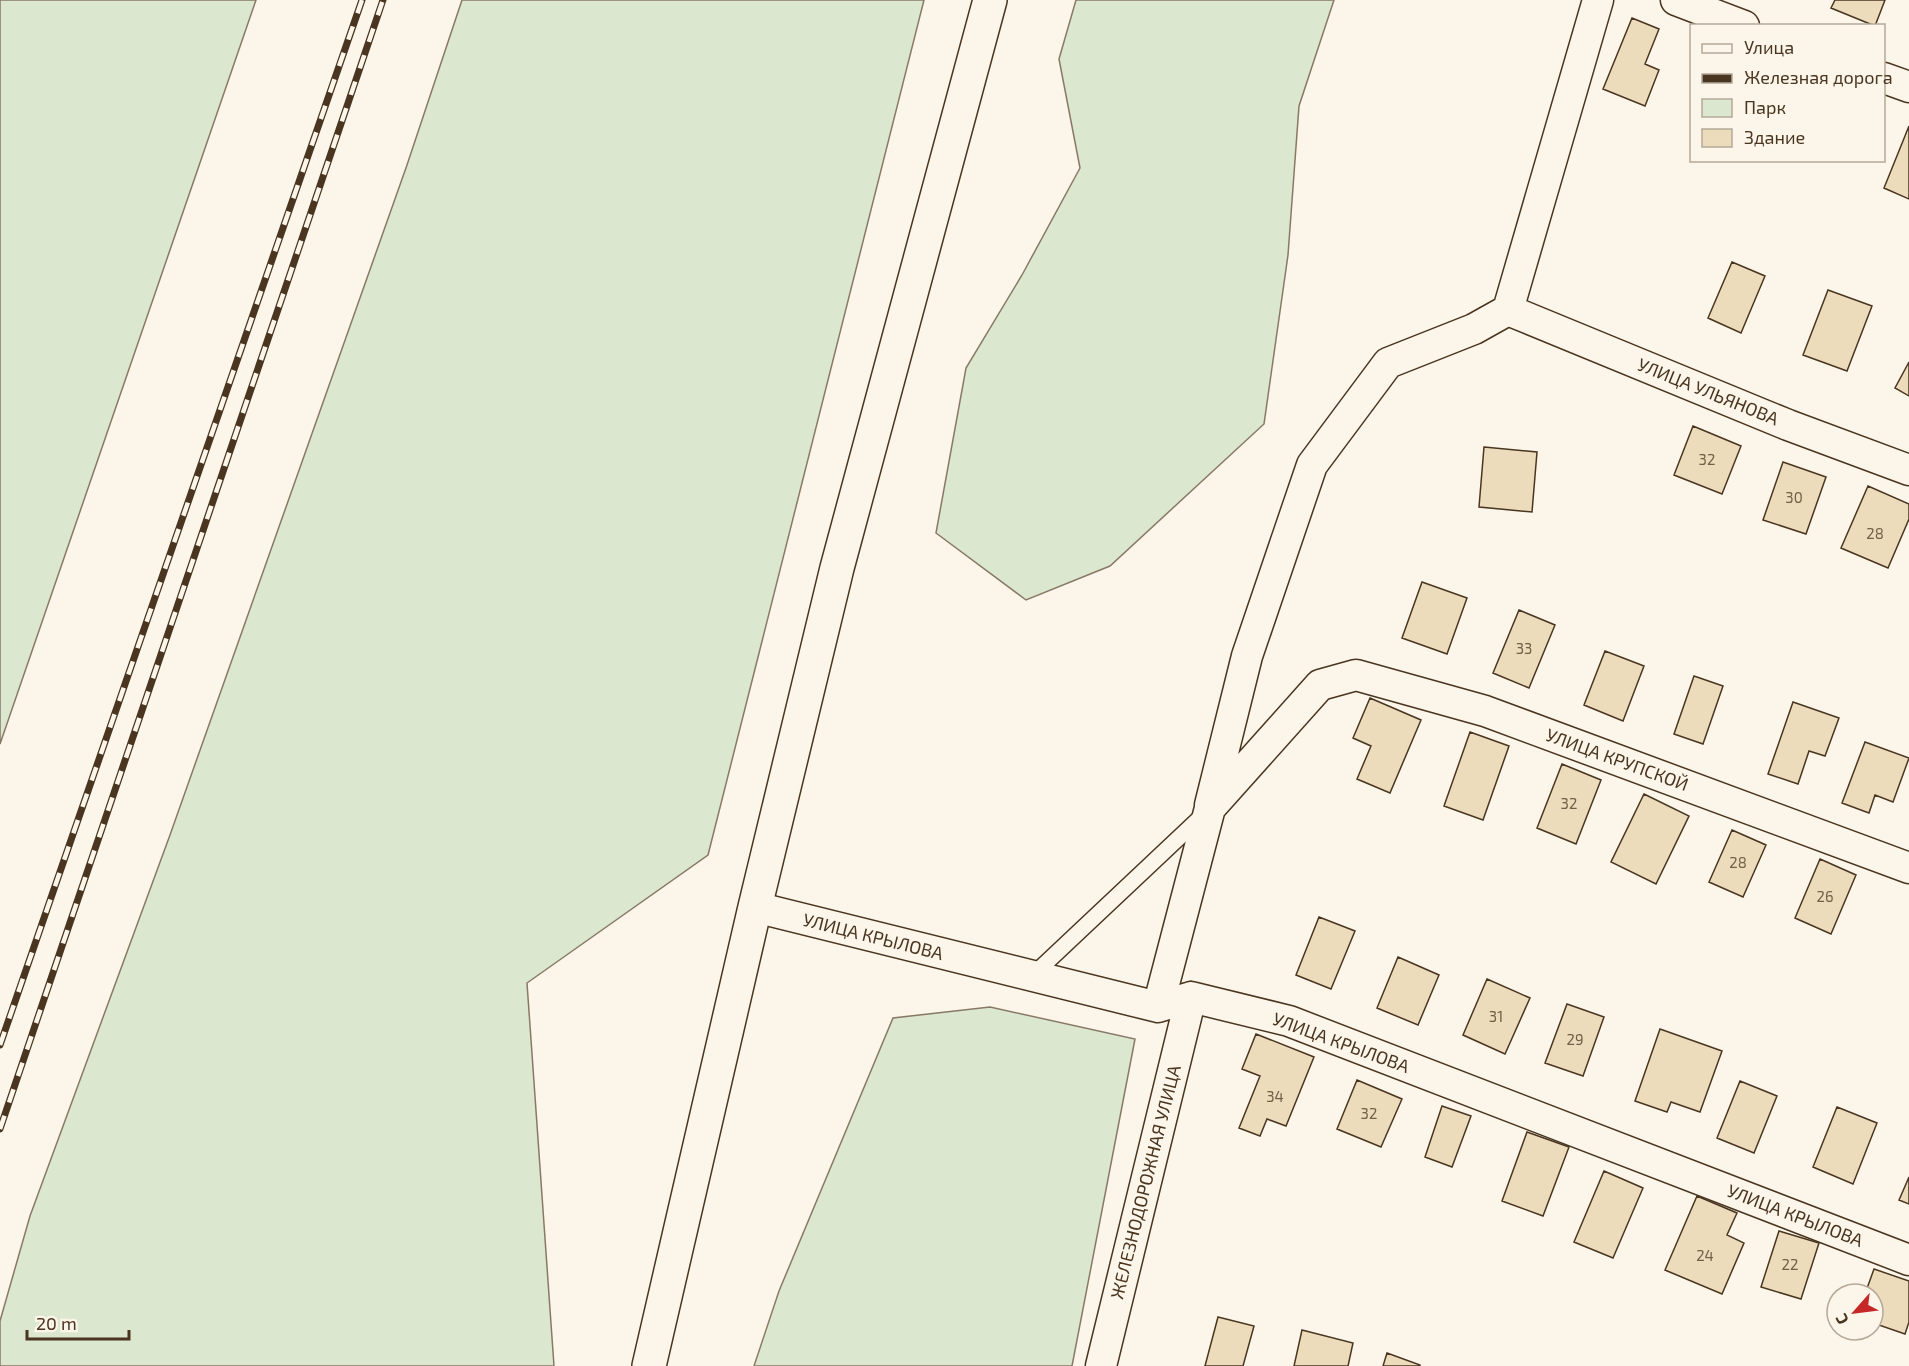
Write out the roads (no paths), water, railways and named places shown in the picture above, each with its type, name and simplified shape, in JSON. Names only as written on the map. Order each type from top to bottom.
[{"type":"main road","points":[[649,1366],[755,907],[837,568],[990,0]]},
{"type":"street","points":[[1158,1007],[1247,656],[1312,465],[1388,363],[1474,329],[1508,310],[1598,0]]},
{"type":"street","points":[[1676,0],[1739,24]]},
{"type":"street","points":[[1885,78],[1909,87]]},
{"type":"street","name":"УЛИЦА УЛЬЯНОВА","points":[[1508,310],[1788,425],[1909,470]]},
{"type":"street","name":"УЛИЦА КРУПСКОЙ","points":[[1210,808],[1320,685],[1356,675],[1485,711],[1909,868]]},
{"type":"street","name":"УЛИЦА КРЫЛОВА","points":[[755,907],[1158,1007]]},
{"type":"street","name":"УЛИЦА КРЫЛОВА","points":[[1191,997],[1289,1021],[1909,1260]]},
{"type":"street","points":[[1158,1007],[1191,997]]},
{"type":"street","name":"ЖЕЛЕЗНОДОРОЖНАЯ УЛИЦА","points":[[1101,1366],[1191,997]]},
{"type":"lane","points":[[1032,976],[1210,808]]},
{"type":"railway","points":[[0,1045],[362,0]]},
{"type":"railway","points":[[0,1129],[383,0]]}]
